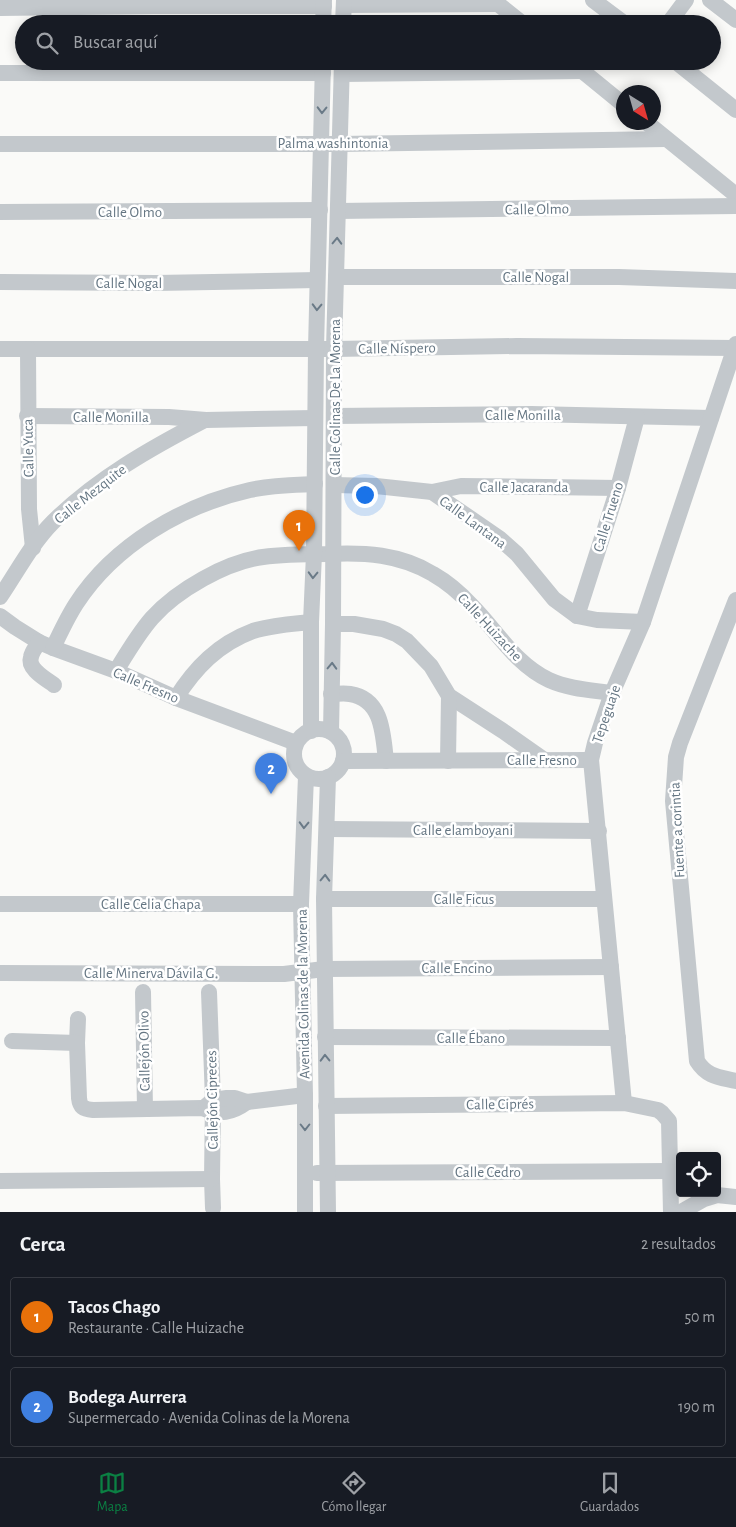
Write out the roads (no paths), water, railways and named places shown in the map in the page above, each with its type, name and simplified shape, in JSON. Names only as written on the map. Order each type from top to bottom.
[{"type":"street","points":[[593,0],[613,15]]},
{"type":"street","points":[[675,15],[686,0]]},
{"type":"street","points":[[710,0],[736,20]]},
{"type":"street","points":[[344,15],[344,2],[496,2],[512,15]]},
{"type":"street","points":[[0,8],[324,3]]},
{"type":"street","points":[[0,74],[185,70]]},
{"type":"street","name":"Calle Colinas De La Morena","points":[[311,731],[311,622],[314,554],[316,349],[323,70]]},
{"type":"street","name":"Calle Colinas De La Morena","points":[[331,732],[334,349],[342,70]]},
{"type":"street","points":[[581,70],[616,98]]},
{"type":"street","points":[[686,70],[736,110]]},
{"type":"street","points":[[655,130],[736,195]]},
{"type":"street","name":"Palma washintonia","points":[[0,144],[340,144],[666,139]]},
{"type":"street","name":"Calle Olmo","points":[[338,211],[736,206]]},
{"type":"street","name":"Calle Olmo","points":[[0,212],[320,210]]},
{"type":"street","name":"Calle Nogal","points":[[336,277],[619,277],[736,281]]},
{"type":"street","name":"Calle Nogal","points":[[0,282],[156,283],[318,280]]},
{"type":"street","name":"Calle Níspero","points":[[0,349],[735,346]]},
{"type":"street","name":"Tepeguaje","points":[[624,1103],[591,760],[612,693],[643,622],[735,346]]},
{"type":"street","name":"Calle Yuca","points":[[28,349],[29,509],[33,548]]},
{"type":"street","name":"Calle Monilla","points":[[334,416],[531,414],[711,418]]},
{"type":"street","name":"Calle Monilla","points":[[27,416],[169,417],[206,420],[315,418]]},
{"type":"street","name":"Calle Trueno","points":[[577,616],[618,488],[637,417]]},
{"type":"street","name":"Calle Mezquite","points":[[0,597],[52,523],[74,503],[102,482],[162,443],[206,420]]},
{"type":"street","points":[[54,684],[38,673],[30,662],[31,657],[46,645],[90,586],[128,548],[163,523],[207,503],[252,489],[315,484]]},
{"type":"street","name":"Calle Lantana","points":[[334,485],[376,486],[432,492],[499,538],[517,554],[554,599],[577,616],[596,620],[643,622]]},
{"type":"street","name":"Calle Jacaranda","points":[[432,492],[461,486],[618,488]]},
{"type":"street","name":"Calle Huizache","points":[[116,671],[137,637],[153,617],[194,584],[217,572],[261,557],[359,553],[380,555],[403,561],[432,573],[472,605],[510,651],[528,667],[549,680],[571,688],[612,693]]},
{"type":"street","name":"Fuente a corintia","points":[[736,600],[680,742],[675,771],[673,801],[695,1053],[697,1061],[707,1073],[736,1081]]},
{"type":"street","name":"Calle Fresno","points":[[0,616],[46,645],[116,671],[176,698],[296,743]]},
{"type":"street","points":[[176,698],[198,668],[212,654],[234,640],[254,631],[311,622]]},
{"type":"street","points":[[333,624],[354,624],[382,629],[396,634],[407,641],[431,666],[449,696],[543,759]]},
{"type":"street","points":[[331,694],[359,696],[371,705],[382,725],[386,761]]},
{"type":"street","points":[[448,761],[449,696]]},
{"type":"street","points":[[324,730],[331,732],[340,741],[344,754],[340,768],[335,774],[321,779],[313,779],[306,776],[296,765],[294,750],[296,743],[311,731],[324,730]]},
{"type":"street","name":"Calle Fresno","points":[[343,761],[591,760]]},
{"type":"street","name":"Avenida Colinas de la Morena","points":[[305,1212],[305,1095],[301,904],[306,776]]},
{"type":"street","name":"Avenida Colinas de la Morena","points":[[328,777],[324,899],[328,1212]]},
{"type":"street","name":"Calle elamboyani","points":[[327,830],[599,831]]},
{"type":"street","name":"Calle Ficus","points":[[324,899],[604,899]]},
{"type":"street","name":"Calle Celia Chapa","points":[[0,904],[301,904]]},
{"type":"street","name":"Calle Encino","points":[[303,972],[324,969],[612,967]]},
{"type":"street","name":"Calle Minerva Dávila G.","points":[[0,973],[284,974],[303,972]]},
{"type":"street","name":"Callejón Olivo","points":[[143,992],[145,1109]]},
{"type":"street","name":"Callejón Cipreces","points":[[209,992],[213,1208]]},
{"type":"street","points":[[78,1019],[79,1098],[82,1108],[93,1110],[210,1107],[235,1098],[247,1102],[305,1095]]},
{"type":"street","name":"Calle Ébano","points":[[325,1037],[618,1038]]},
{"type":"street","points":[[12,1041],[77,1043]]},
{"type":"street","name":"Calle Ciprés","points":[[326,1106],[624,1103],[658,1110],[669,1121],[669,1171]]},
{"type":"street","points":[[669,1171],[671,1212]]},
{"type":"street","name":"Calle Cedro","points":[[306,1172],[669,1171]]},
{"type":"street","points":[[0,1181],[212,1179]]},
{"type":"street","points":[[681,1212],[704,1199],[716,1195],[736,1197]]},
{"type":"place","name":"Tacos Chago","points":[[299,551]]},
{"type":"place","name":"Bodega Aurrera","points":[[271,794]]}]
